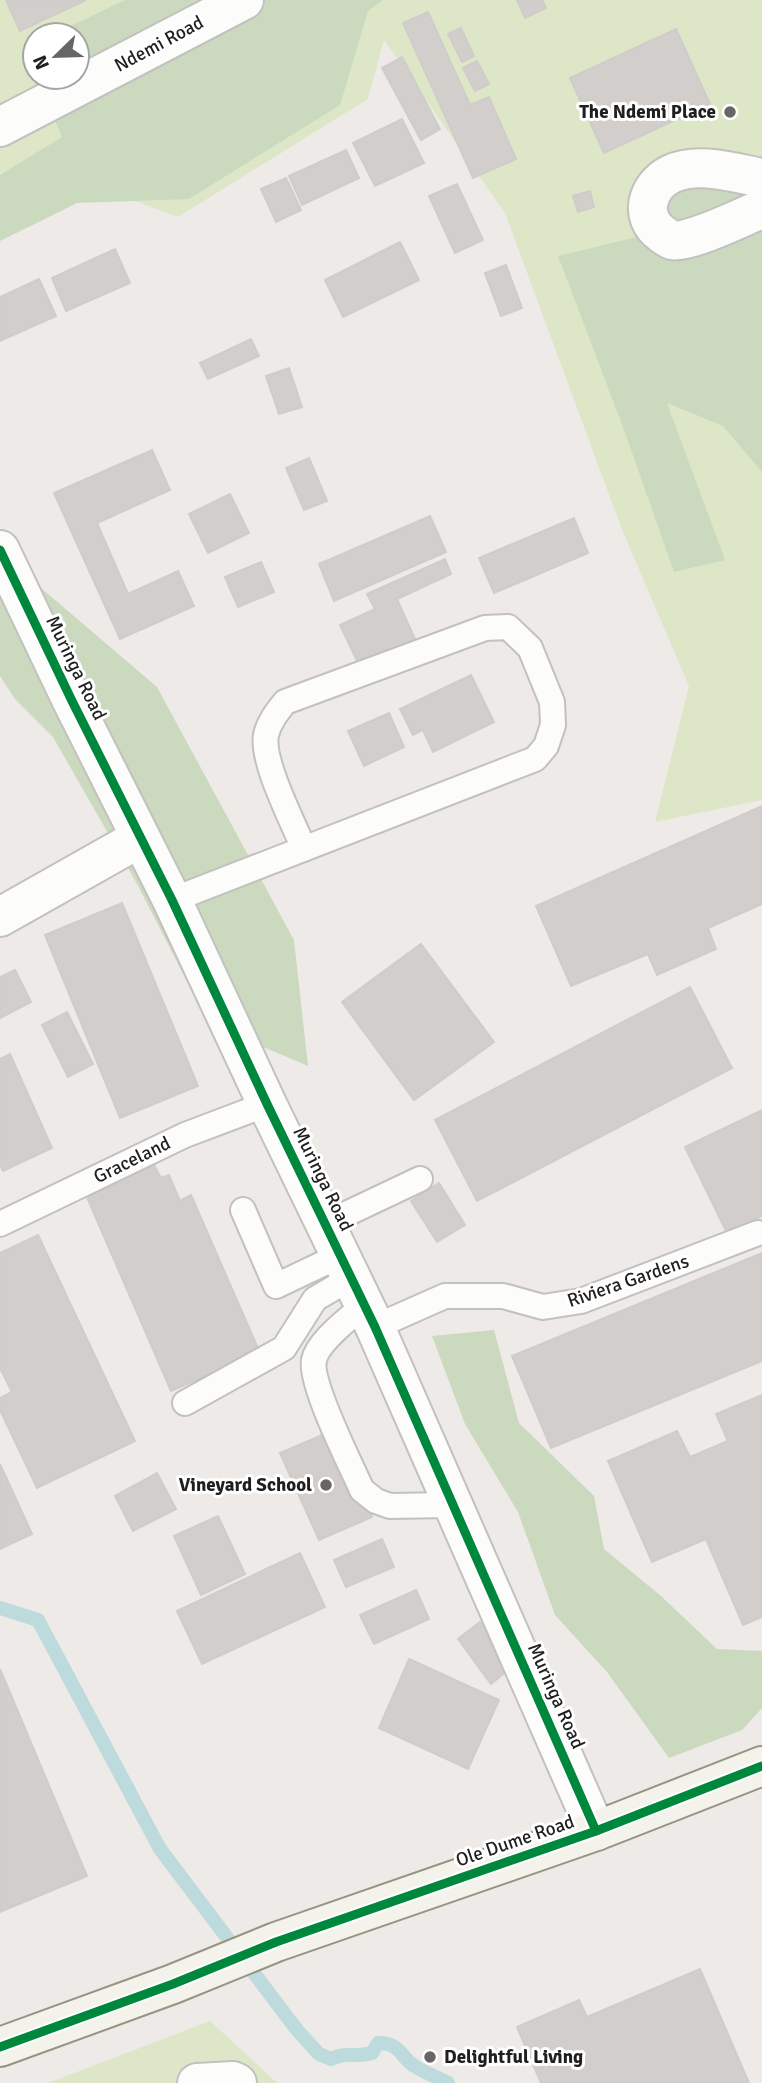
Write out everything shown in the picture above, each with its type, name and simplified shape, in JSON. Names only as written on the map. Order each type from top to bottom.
[{"type":"street","name":"Ndemi Road","points":[[0,127],[244,0]]},
{"type":"street","points":[[762,178],[717,169],[688,169],[671,174],[652,190],[646,209],[653,228],[670,240],[687,240],[762,209]]},
{"type":"street","name":"Muringa Road","points":[[1,556],[172,900],[351,1278],[596,1831]]},
{"type":"street","points":[[0,917],[140,838]]},
{"type":"street","name":"Ole Dume Road","points":[[0,2047],[173,1984],[276,1942],[596,1831],[762,1766]]},
{"type":"street","points":[[197,2083],[237,2083]]},
{"type":"lane","points":[[172,900],[304,849],[535,759],[546,746],[553,725],[552,702],[530,649],[508,627],[485,628],[285,702],[272,719],[266,737],[267,759],[304,849]]},
{"type":"lane","name":"Graceland","points":[[0,1224],[185,1135],[267,1104]]},
{"type":"lane","points":[[420,1179],[351,1278],[314,1360],[315,1382],[362,1490],[376,1502],[390,1506],[452,1505]]},
{"type":"lane","points":[[243,1210],[276,1286],[351,1278]]},
{"type":"lane","name":"Riviera Gardens","points":[[351,1278],[445,1296],[503,1296],[542,1307],[582,1301],[758,1233]]},
{"type":"lane","points":[[185,1403],[284,1348],[315,1299],[351,1278]]},
{"type":"green space","points":[[0,0],[762,0],[762,800],[655,822],[689,686],[621,527],[505,213],[384,40],[368,99],[178,217],[73,178],[0,206]]},
{"type":"green space","points":[[125,0],[383,0],[368,11],[340,105],[189,199],[77,203],[0,241],[0,175],[62,137],[43,91],[91,91],[91,21],[81,21]]},
{"type":"green space","points":[[694,157],[762,173],[762,472],[723,426],[667,403],[725,560],[674,572],[558,256],[649,234]]},
{"type":"green space","points":[[0,553],[157,687],[294,940],[308,1066],[209,1024],[136,882],[53,737],[15,699],[0,676]]},
{"type":"green space","points":[[494,1330],[519,1423],[594,1496],[604,1549],[661,1596],[717,1649],[762,1651],[762,1708],[742,1730],[669,1758],[607,1672],[555,1615],[518,1512],[465,1424],[432,1336]]},
{"type":"green space","points":[[210,2021],[277,2083],[48,2083]]},
{"type":"building","points":[[6,0],[86,0],[41,21],[21,21],[20,31]]},
{"type":"building","points":[[517,0],[542,0],[546,8],[525,18]]},
{"type":"building","points":[[428,12],[470,105],[489,97],[516,159],[473,178],[403,23]]},
{"type":"building","points":[[461,28],[474,56],[462,62],[448,34]]},
{"type":"building","points":[[676,29],[710,104],[604,153],[570,78]]},
{"type":"building","points":[[402,57],[440,129],[421,140],[382,68]]},
{"type":"building","points":[[477,61],[489,84],[475,91],[463,68]]},
{"type":"building","points":[[402,119],[424,163],[375,186],[353,143]]},
{"type":"building","points":[[346,150],[359,178],[302,205],[289,176]]},
{"type":"building","points":[[286,178],[301,210],[276,222],[261,189]]},
{"type":"building","points":[[457,184],[483,240],[455,253],[429,196]]},
{"type":"building","points":[[590,191],[594,207],[578,212],[573,196]]},
{"type":"building","points":[[400,242],[419,280],[343,317],[325,280]]},
{"type":"building","points":[[115,249],[130,283],[66,311],[52,278]]},
{"type":"building","points":[[506,265],[522,308],[501,316],[485,273]]},
{"type":"building","points":[[39,279],[56,316],[0,341],[0,297]]},
{"type":"building","points":[[251,339],[259,356],[208,379],[200,363]]},
{"type":"building","points":[[289,368],[302,407],[279,414],[266,376]]},
{"type":"building","points":[[152,450],[170,490],[97,523],[128,594],[178,571],[194,606],[120,639],[54,493]]},
{"type":"building","points":[[309,458],[327,501],[304,510],[286,468]]},
{"type":"building","points":[[230,494],[249,533],[208,553],[189,514]]},
{"type":"building","points":[[430,516],[446,552],[334,601],[319,564]]},
{"type":"building","points":[[574,518],[588,553],[494,593],[479,558]]},
{"type":"building","points":[[445,559],[451,574],[397,599],[415,639],[359,665],[340,625],[375,609],[367,594]]},
{"type":"building","points":[[261,562],[274,592],[238,607],[225,577]]},
{"type":"building","points":[[471,675],[494,722],[433,752],[423,730],[413,735],[400,709]]},
{"type":"building","points":[[389,713],[404,747],[364,766],[348,731]]},
{"type":"building","points":[[762,806],[762,904],[708,928],[716,949],[657,975],[648,954],[571,986],[536,906]]},
{"type":"building","points":[[122,903],[198,1086],[120,1118],[45,935]]},
{"type":"building","points":[[421,944],[494,1042],[414,1100],[342,1002]]},
{"type":"building","points":[[15,970],[31,1002],[0,1018],[0,977]]},
{"type":"building","points":[[690,987],[732,1068],[477,1201],[435,1120]]},
{"type":"building","points":[[67,1012],[93,1064],[68,1077],[42,1025]]},
{"type":"building","points":[[10,1054],[52,1148],[3,1171],[0,1164],[0,1059]]},
{"type":"building","points":[[762,1110],[762,1216],[727,1233],[685,1147]]},
{"type":"building","points":[[154,1165],[161,1178],[169,1175],[180,1201],[191,1195],[260,1353],[171,1391],[86,1195]]},
{"type":"building","points":[[439,1183],[465,1225],[437,1242],[411,1201]]},
{"type":"building","points":[[38,1235],[135,1441],[37,1488],[0,1410],[0,1398],[12,1392],[0,1368],[0,1253]]},
{"type":"building","points":[[762,1253],[762,1361],[551,1448],[512,1356]]},
{"type":"building","points":[[762,1395],[762,1617],[743,1625],[706,1539],[652,1562],[608,1461],[677,1431],[690,1457],[728,1441],[716,1414]]},
{"type":"building","name":"Vineyard School","points":[[334,1430],[372,1517],[319,1540],[280,1453]]},
{"type":"building","points":[[0,1464],[32,1534],[0,1549]]},
{"type":"building","points":[[157,1473],[176,1509],[133,1531],[115,1496]]},
{"type":"building","points":[[218,1516],[245,1574],[201,1595],[174,1536]]},
{"type":"building","points":[[382,1539],[394,1567],[346,1587],[334,1560]]},
{"type":"building","points":[[300,1553],[325,1607],[202,1664],[177,1611]]},
{"type":"building","points":[[416,1590],[429,1619],[374,1644],[360,1615]]},
{"type":"building","points":[[480,1622],[513,1666],[491,1684],[458,1639]]},
{"type":"building","points":[[409,1659],[499,1700],[468,1769],[379,1728]]},
{"type":"building","points":[[0,1669],[87,1876],[0,1912]]},
{"type":"building","points":[[700,1969],[749,2083],[541,2083],[517,2027],[579,2000],[587,2017]]},
{"type":"waterway","points":[[0,1608],[38,1620],[160,1849],[297,2030],[319,2054],[331,2059],[342,2055],[372,2053],[378,2043],[392,2045],[410,2063],[448,2083]]},
{"type":"cycle path","points":[[0,550],[172,900],[375,1327],[596,1831]]},
{"type":"cycle path","points":[[0,2047],[173,1984],[276,1942],[596,1831],[762,1766]]},
{"type":"place","name":"The Ndemi Place","points":[[730,112]]},
{"type":"place","name":"Vineyard School","points":[[326,1485]]},
{"type":"place","name":"Delightful Living","points":[[430,2057]]}]
